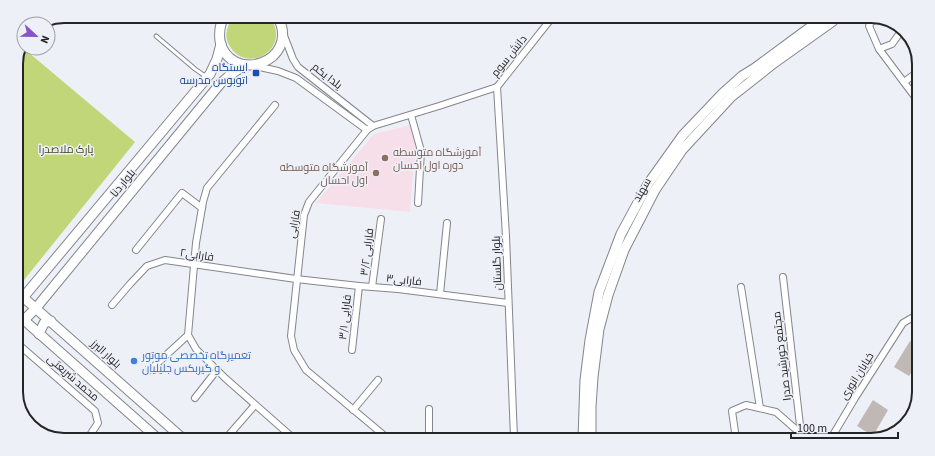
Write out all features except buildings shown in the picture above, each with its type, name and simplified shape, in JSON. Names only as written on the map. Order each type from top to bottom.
[{"type":"main road","points":[[217,23],[220,28]]},
{"type":"main road","points":[[222,23],[219,36],[225,52],[230,58],[237,62],[249,65]]},
{"type":"main road","name":"بلوار دنا","points":[[24,320],[36,308],[220,84],[230,74],[249,65],[263,63],[272,58],[282,41],[281,23]]},
{"type":"main road","name":"سهند","points":[[583,433],[585,380],[590,340],[599,292],[621,234],[648,184],[683,135],[723,93],[742,76],[816,23]]},
{"type":"main road","name":"سهند","points":[[591,433],[592,377],[599,329],[608,295],[624,250],[655,190],[682,150],[731,97],[829,23]]},
{"type":"main road","name":"بلوار دنا","points":[[24,297],[210,74],[217,60],[221,44]]},
{"type":"main road","name":"بلوار البرز","points":[[24,297],[177,433]]},
{"type":"main road","points":[[24,320],[152,433]]},
{"type":"main road","points":[[39,334],[44,323],[52,321]]},
{"type":"street","name":"یلدا یکم","points":[[281,23],[293,58],[298,67],[373,126]]},
{"type":"street","name":"دانش سوم","points":[[496,87],[548,23]]},
{"type":"street","points":[[871,23],[869,26],[878,49],[912,93]]},
{"type":"street","points":[[878,49],[892,44],[899,34]]},
{"type":"street","name":"یلدا یکم","points":[[249,65],[278,71],[296,78],[367,130]]},
{"type":"street","points":[[904,82],[912,76]]},
{"type":"street","name":"فارابی","points":[[381,433],[306,370],[294,350],[291,336],[304,215],[309,202],[367,130],[373,126],[496,87]]},
{"type":"street","name":"بلوار گلستان","points":[[496,87],[505,214],[514,433]]},
{"type":"street","points":[[275,105],[207,188],[196,243],[188,335],[196,349],[217,370],[287,433]]},
{"type":"street","points":[[411,115],[421,151],[418,203]]},
{"type":"street","points":[[136,250],[182,193],[202,208]]},
{"type":"street","name":"فارابی ۳/۲","points":[[372,287],[381,219]]},
{"type":"street","points":[[440,294],[447,223]]},
{"type":"street","name":"فارابی۲","points":[[112,305],[148,266],[164,260],[296,279]]},
{"type":"street","name":"مجتمع خورشید صدرا","points":[[783,277],[801,433]]},
{"type":"street","name":"فارابی۳","points":[[296,279],[398,289],[508,303]]},
{"type":"street","name":"فارابی ۳/۱","points":[[352,350],[359,286]]},
{"type":"street","points":[[741,287],[760,408]]},
{"type":"street","name":"خیابان انوری","points":[[836,433],[855,398],[903,323],[912,318]]},
{"type":"street","points":[[150,370],[188,335]]},
{"type":"street","name":"محمد شریعتی","points":[[23,348],[95,411],[98,423],[91,433]]},
{"type":"street","points":[[195,398],[217,370]]},
{"type":"street","points":[[353,410],[378,380]]},
{"type":"street","points":[[231,433],[255,405]]},
{"type":"street","name":"مجتمع خورشید صدرا","points":[[735,433],[732,411],[746,405],[776,412],[800,433]]},
{"type":"street","points":[[429,408],[430,433]]},
{"type":"lane","points":[[156,36],[195,69],[207,77]]},
{"type":"shaded area","name":"آموزشگاه متوسطه دوره اول احسان","points":[[411,125],[417,143],[410,212],[316,203],[374,134]]},
{"type":"green space","points":[[230,23],[272,23],[275,29],[275,40],[271,49],[264,55],[254,58],[245,58],[235,53],[228,43],[226,36]]},
{"type":"green space","name":"پارک ملاصدرا","points":[[24,56],[33,56],[135,142],[24,280]]},
{"type":"place","name":"ایستگاه اتوبوس مدرسه","points":[[256,73]]},
{"type":"place","name":"آموزشگاه متوسطه دوره اول احسان","points":[[385,158]]},
{"type":"place","name":"آموزشگاه متوسطه اول احسان","points":[[376,173]]},
{"type":"place","name":"تعمیرگاه تخصصی موتور و گیربکس جلیلیان","points":[[134,361]]}]
